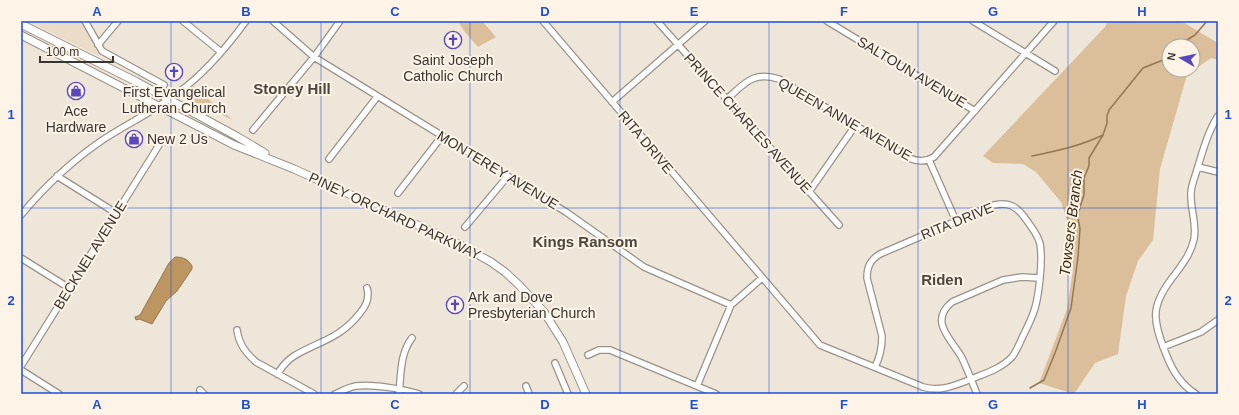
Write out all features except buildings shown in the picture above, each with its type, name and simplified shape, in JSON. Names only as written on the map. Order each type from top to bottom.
[{"type":"main road","name":"PINEY ORCHARD PARKWAY","points":[[21,24],[136,82],[238,137],[279,162]]},
{"type":"main road","name":"PINEY ORCHARD PARKWAY","points":[[21,35],[234,145],[279,162],[475,252],[505,272],[532,298],[554,326],[563,342],[586,394]]},
{"type":"street","points":[[85,21],[102,51],[164,84]]},
{"type":"street","points":[[98,45],[118,21]]},
{"type":"street","points":[[183,21],[221,52]]},
{"type":"street","points":[[21,215],[57,176],[83,154],[168,100],[202,72],[221,52],[246,21]]},
{"type":"street","name":"MONTEREY AVENUE","points":[[273,21],[314,57],[508,176],[585,225],[644,267],[731,305]]},
{"type":"street","points":[[253,130],[314,57],[340,21]]},
{"type":"street","name":"RITA DRIVE","points":[[543,21],[820,345],[875,367],[930,389],[947,388],[1004,364],[1017,349],[1034,314],[1039,278],[1040,244],[1036,233],[1020,212],[1012,206],[1003,203],[994,205],[880,254],[874,258],[867,269],[867,278],[882,341],[880,357],[875,367]]},
{"type":"street","name":"PRINCE CHARLES AVENUE","points":[[657,21],[838,225]]},
{"type":"street","points":[[612,102],[705,21]]},
{"type":"street","name":"SALTOUN AVENUE","points":[[827,21],[976,111]]},
{"type":"street","points":[[973,21],[1055,71]]},
{"type":"street","name":"QUEEN ANNE AVENUE","points":[[727,99],[745,83],[754,78],[762,76],[779,79],[910,158],[916,161],[929,160],[934,157],[976,111],[1054,21]]},
{"type":"street","points":[[136,82],[142,72]]},
{"type":"street","points":[[329,159],[377,96]]},
{"type":"street","points":[[1196,394],[1183,384],[1171,366],[1157,330],[1155,313],[1158,299],[1165,286],[1188,258],[1194,238],[1194,217],[1191,203],[1191,192],[1206,140],[1218,116]]},
{"type":"street","points":[[809,192],[855,126]]},
{"type":"street","points":[[398,193],[442,136]]},
{"type":"street","name":"BECKNEL AVENUE","points":[[21,366],[159,145]]},
{"type":"street","points":[[929,160],[956,221]]},
{"type":"street","points":[[1198,167],[1218,172]]},
{"type":"street","points":[[57,176],[116,213]]},
{"type":"street","points":[[465,227],[508,176]]},
{"type":"street","points":[[21,258],[69,288]]},
{"type":"street","points":[[977,394],[961,357],[944,331],[942,323],[943,314],[946,307],[952,302],[1003,280],[1022,277],[1039,278]]},
{"type":"street","points":[[697,386],[731,305],[762,278]]},
{"type":"street","points":[[277,374],[285,363],[295,356],[330,339],[348,328],[355,321],[366,304],[368,298],[367,288]]},
{"type":"street","points":[[1163,347],[1200,332],[1218,320]]},
{"type":"street","points":[[237,330],[240,345],[249,356],[264,367],[314,394]]},
{"type":"street","points":[[399,392],[405,348],[412,338]]},
{"type":"street","points":[[588,355],[599,350],[610,350],[716,394]]},
{"type":"street","points":[[555,363],[568,394]]},
{"type":"street","points":[[21,370],[59,394]]},
{"type":"street","points":[[335,394],[357,386],[419,394]]},
{"type":"street","points":[[456,394],[464,386]]},
{"type":"street","points":[[526,386],[529,394]]},
{"type":"shaded area","points":[[31,21],[81,21],[99,56],[33,24]]},
{"type":"shaded area","points":[[458,21],[482,21],[496,37],[478,47],[464,31]]},
{"type":"shaded area","points":[[1108,21],[1181,21],[1218,43],[1218,60],[1211,58],[1201,65],[1201,38],[1161,38],[1161,78],[1186,78],[1160,169],[1153,240],[1138,261],[1126,296],[1118,354],[1095,363],[1074,394],[1039,383],[1067,309],[1073,270],[1071,232],[1061,202],[1036,172],[1023,164],[993,163],[983,156],[1105,27]]},
{"type":"shaded area","points":[[193,86],[233,120],[183,97]]},
{"type":"shaded area","points":[[175,257],[187,260],[192,266],[192,269],[177,291],[166,301],[152,324],[139,319],[136,320],[135,317],[140,315],[169,263]]},
{"type":"waterway","name":"Towsers Branch","points":[[1190,38],[1195,35],[1207,21]]},
{"type":"waterway","name":"Towsers Branch","points":[[1030,388],[1044,380],[1071,308],[1078,257],[1080,229],[1078,218],[1084,195],[1084,178],[1089,166],[1089,158],[1103,135],[1109,110],[1143,68],[1161,61]]},
{"type":"waterway","points":[[1032,156],[1077,145],[1103,135]]},
{"type":"place","name":"Saint Joseph Catholic Church","points":[[453,40]]},
{"type":"place","name":"First Evangelical Lutheran Church","points":[[174,72]]},
{"type":"place","name":"Ace Hardware","points":[[76,91]]},
{"type":"place","name":"New 2 Us","points":[[134,139]]},
{"type":"place","name":"Ark and Dove Presbyterian Church","points":[[455,305]]},
{"type":"district","name":"Stoney Hill","points":[[292,89]]},
{"type":"district","name":"Kings Ransom","points":[[585,242]]},
{"type":"district","name":"Riden","points":[[942,280]]}]
